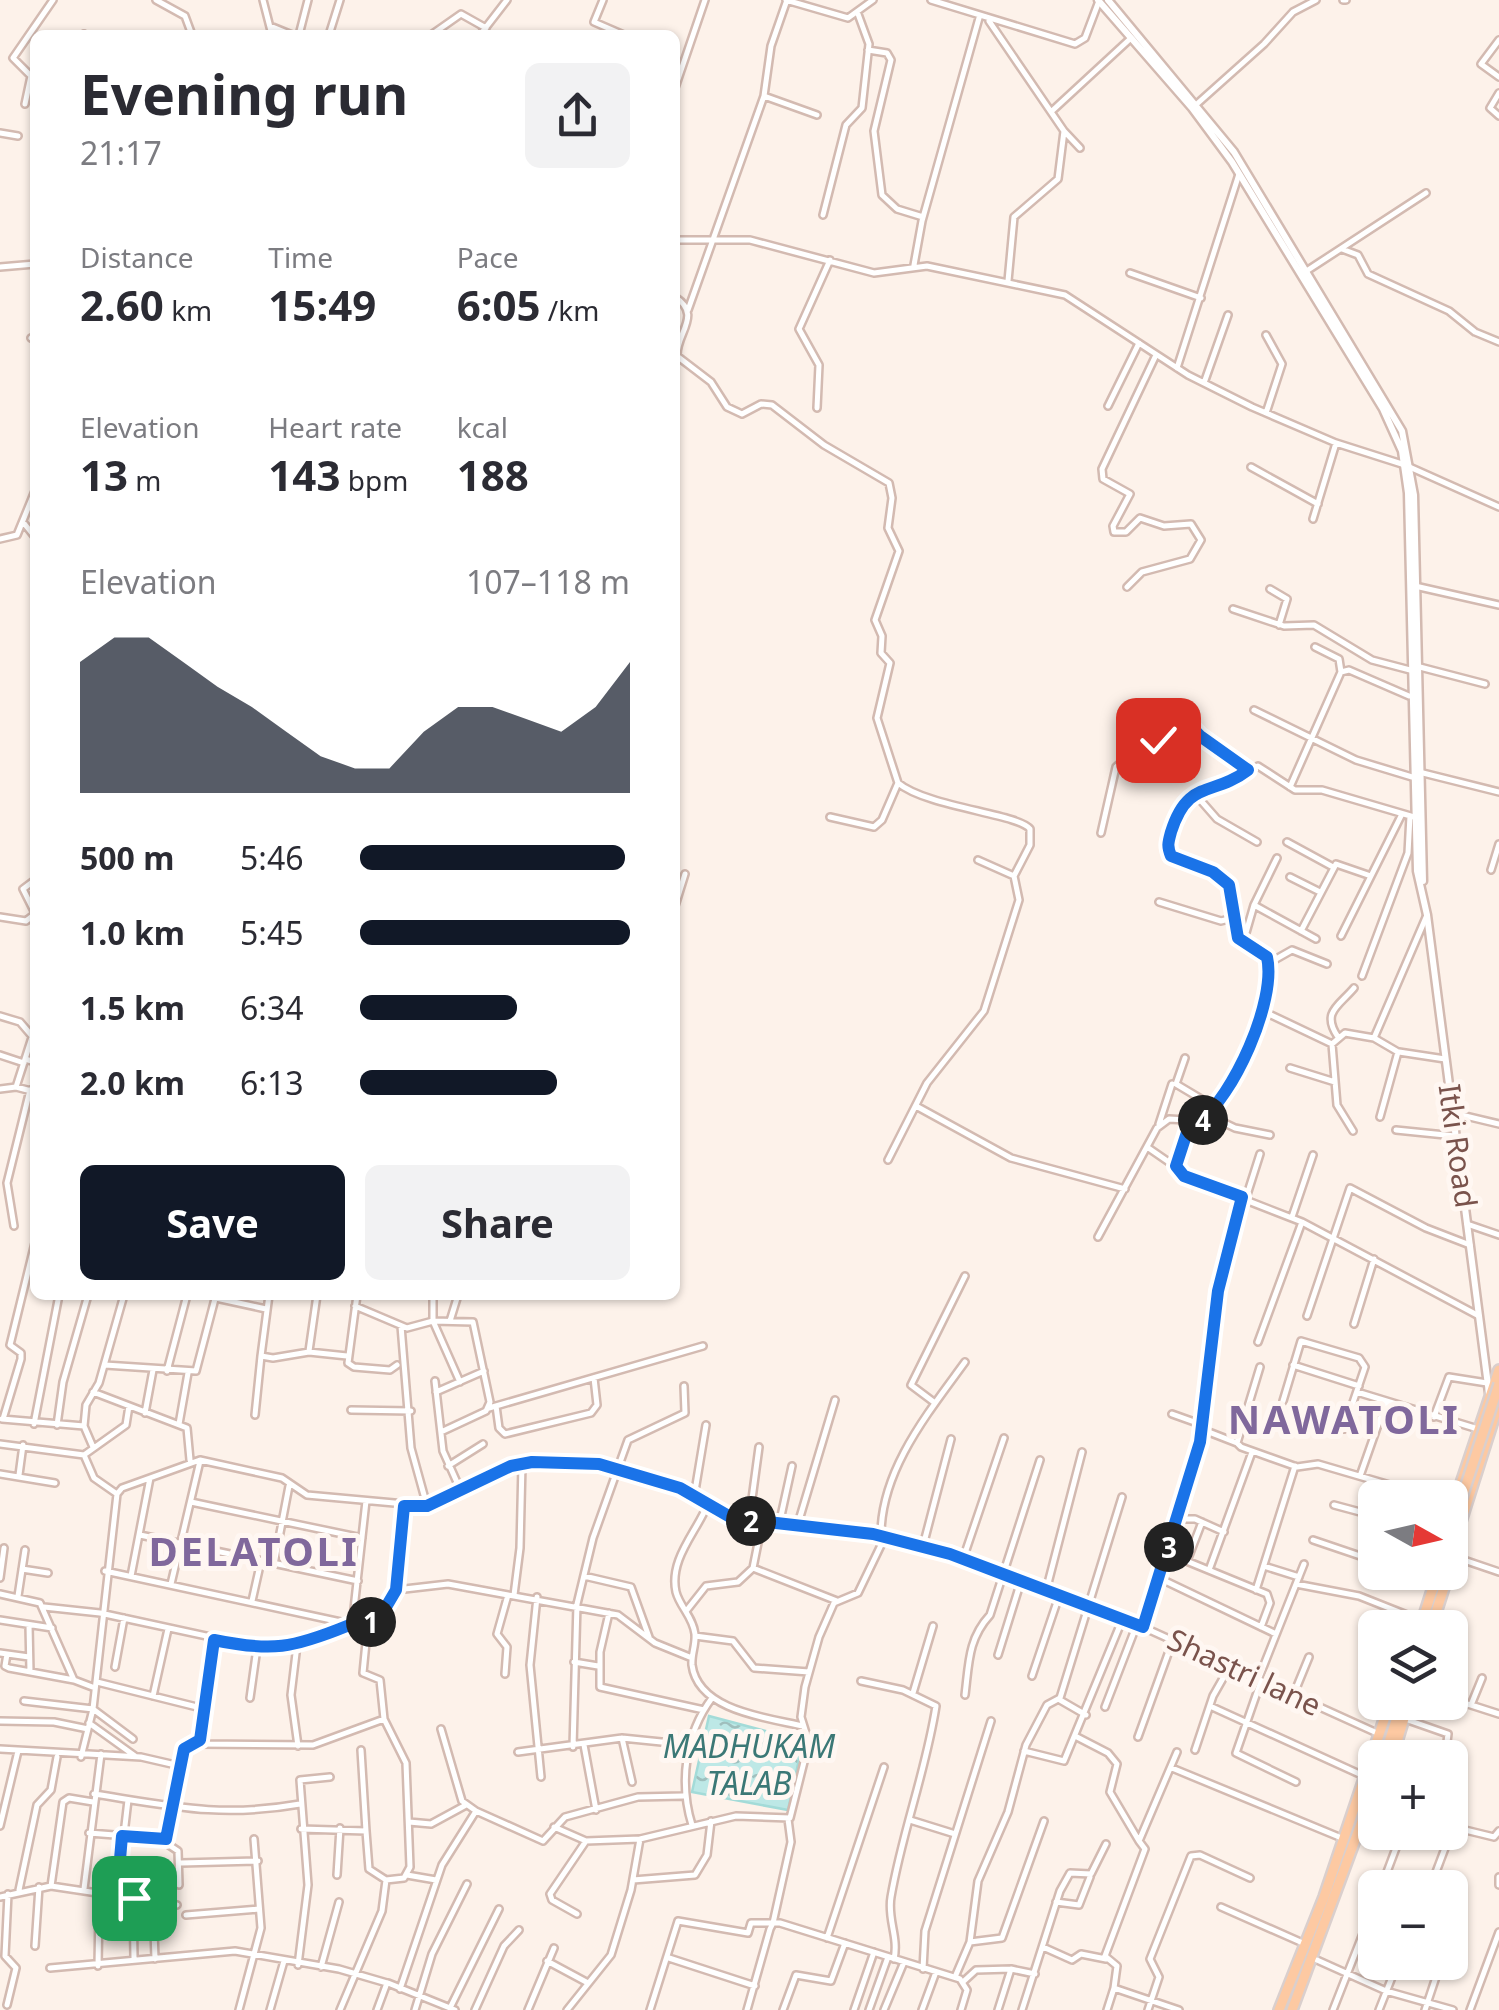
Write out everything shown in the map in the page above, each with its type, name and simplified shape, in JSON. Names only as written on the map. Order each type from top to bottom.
[{"type":"main road","points":[[1468,1499],[1496,1399],[1499,1370]]},
{"type":"main road","points":[[1468,1480],[1499,1384]]},
{"type":"main road","points":[[1460,1480],[1478,1429],[1496,1399]]},
{"type":"main road","points":[[1468,1509],[1499,1418]]},
{"type":"main road","points":[[1378,1740],[1388,1720]]},
{"type":"main road","points":[[1288,2010],[1306,1944],[1358,1800]]},
{"type":"main road","points":[[1288,2010],[1358,1813]]},
{"type":"main road","points":[[1288,2010],[1358,1830]]},
{"type":"main road","points":[[1288,2010],[1316,1960],[1358,1849]]},
{"type":"street","points":[[32,30],[53,0]]},
{"type":"street","points":[[156,0],[185,16],[192,30]]},
{"type":"street","points":[[263,0],[271,30]]},
{"type":"street","points":[[297,30],[308,0]]},
{"type":"street","points":[[331,30],[340,0]]},
{"type":"street","points":[[438,30],[461,14],[486,28],[507,0]]},
{"type":"street","points":[[603,0],[594,22],[612,30]]},
{"type":"street","points":[[680,73],[705,0]]},
{"type":"street","points":[[680,340],[764,96],[771,46],[786,0],[839,18],[858,14],[873,0]]},
{"type":"street","points":[[930,0],[1075,44],[1084,38],[1099,0],[1192,108],[1239,174],[1384,409],[1409,466],[1415,775],[1408,853],[1362,976]]},
{"type":"street","points":[[1108,0],[1198,103],[1308,270],[1393,412],[1409,466],[1415,586],[1409,696],[1422,887]]},
{"type":"street","points":[[1198,103],[1264,44],[1293,12],[1316,0]]},
{"type":"street","points":[[824,216],[846,125],[862,108],[868,50],[858,14]]},
{"type":"street","points":[[914,266],[923,217],[979,18]]},
{"type":"street","points":[[989,20],[1080,148]]},
{"type":"street","points":[[270,26],[281,30]]},
{"type":"street","points":[[30,33],[12,58],[30,75]]},
{"type":"street","points":[[1053,110],[1131,38]]},
{"type":"street","points":[[1499,40],[1481,64],[1499,77]]},
{"type":"street","points":[[868,50],[887,53],[891,60],[874,131],[882,196],[897,209],[923,217]]},
{"type":"street","points":[[25,104],[30,81]]},
{"type":"street","points":[[1499,93],[1490,108],[1499,116]]},
{"type":"street","points":[[764,96],[817,115]]},
{"type":"street","points":[[1008,281],[1014,217],[1058,180],[1064,130]]},
{"type":"street","points":[[0,133],[18,136]]},
{"type":"street","points":[[1177,368],[1239,174]]},
{"type":"street","points":[[1308,270],[1426,193]]},
{"type":"street","points":[[680,240],[714,238],[774,244],[882,274],[914,266],[1008,281],[1076,300],[1204,384],[1336,443],[1409,466],[1499,507]]},
{"type":"street","points":[[1342,248],[1358,255],[1368,274],[1449,311],[1475,332],[1499,342]]},
{"type":"street","points":[[817,408],[820,372],[799,329],[830,260]]},
{"type":"street","points":[[0,267],[30,264]]},
{"type":"street","points":[[1130,273],[1201,298]]},
{"type":"street","points":[[680,303],[688,310]]},
{"type":"street","points":[[1204,384],[1228,315]]},
{"type":"street","points":[[1266,335],[1282,364],[1266,413]]},
{"type":"street","points":[[1108,406],[1139,343]]},
{"type":"street","points":[[1127,587],[1142,572],[1190,560],[1201,540],[1192,524],[1164,526],[1140,518],[1126,532],[1114,532],[1112,526],[1130,494],[1103,480],[1102,469],[1156,354]]},
{"type":"street","points":[[680,358],[711,382],[727,407],[742,414],[761,404],[772,406],[824,445],[889,483],[892,498],[888,528],[899,550],[875,620],[882,636],[881,653],[890,663],[877,718],[898,783],[882,820],[874,827],[830,818]]},
{"type":"street","points":[[1313,519],[1336,443]]},
{"type":"street","points":[[1250,467],[1318,504]]},
{"type":"street","points":[[0,539],[17,535],[30,504]]},
{"type":"street","points":[[23,522],[30,531]]},
{"type":"street","points":[[1415,586],[1499,604]]},
{"type":"street","points":[[1270,589],[1288,599],[1279,625]]},
{"type":"street","points":[[1233,609],[1279,625],[1314,625],[1372,660],[1486,684]]},
{"type":"street","points":[[1290,787],[1341,672],[1339,659],[1315,647]]},
{"type":"street","points":[[1341,672],[1350,670],[1409,696]]},
{"type":"street","points":[[1254,710],[1310,740],[1415,775],[1499,792]]},
{"type":"street","points":[[1101,834],[1116,766],[1123,760],[1135,759],[1156,742],[1173,718],[1181,716],[1200,736],[1248,770]]},
{"type":"street","points":[[1159,1126],[1169,1119],[1198,1123],[1208,1115],[1264,1016],[1269,964],[1264,953],[1243,943],[1237,931],[1235,902],[1223,878],[1168,852],[1177,810],[1210,784],[1232,782],[1248,770],[1262,767],[1298,792],[1322,790],[1412,816]]},
{"type":"street","points":[[888,1160],[933,1074],[984,1011],[1019,900],[1014,876],[1030,845],[1027,824],[967,812],[898,783]]},
{"type":"street","points":[[1196,795],[1217,819],[1258,842]]},
{"type":"street","points":[[1341,936],[1368,875],[1402,814]]},
{"type":"street","points":[[1412,816],[1422,887]]},
{"type":"street","points":[[1287,842],[1334,867]]},
{"type":"street","points":[[1492,870],[1499,844]]},
{"type":"street","points":[[1243,943],[1254,906],[1277,858]]},
{"type":"street","points":[[978,860],[1014,876]]},
{"type":"street","points":[[1300,930],[1334,867],[1339,863],[1368,875]]},
{"type":"street","points":[[680,891],[686,874]]},
{"type":"street","points":[[1290,877],[1320,892]]},
{"type":"street","name":"Itki Road","points":[[1422,887],[1487,1382],[1496,1399]]},
{"type":"street","points":[[1159,902],[1221,921],[1229,918],[1235,902]]},
{"type":"street","points":[[1254,906],[1316,939]]},
{"type":"street","points":[[1374,1038],[1426,915]]},
{"type":"street","points":[[0,917],[26,921],[30,917]]},
{"type":"street","points":[[1269,964],[1292,950],[1328,964]]},
{"type":"street","points":[[1339,1038],[1330,1016],[1354,988]]},
{"type":"street","points":[[1264,1016],[1274,1013],[1332,1044]]},
{"type":"street","points":[[0,1016],[20,1022],[30,1033]]},
{"type":"street","points":[[1332,1044],[1348,1033],[1374,1038],[1398,1052],[1445,1059]]},
{"type":"street","points":[[1332,1044],[1338,1108],[1353,1132]]},
{"type":"street","points":[[16,1087],[30,1048]]},
{"type":"street","points":[[1380,1117],[1398,1052]]},
{"type":"street","points":[[0,1055],[30,1062]]},
{"type":"street","points":[[1185,1058],[1176,1084],[1214,1106]]},
{"type":"street","points":[[1290,1068],[1335,1082]]},
{"type":"street","points":[[1098,1238],[1159,1126],[1172,1084]]},
{"type":"street","points":[[0,1089],[30,1090]]},
{"type":"street","points":[[14,1226],[7,1183],[30,1098]]},
{"type":"street","points":[[916,1106],[1011,1158],[1125,1190]]},
{"type":"street","points":[[1452,1113],[1499,1124]]},
{"type":"street","points":[[1208,1115],[1235,1128],[1270,1135]]},
{"type":"street","points":[[1176,1166],[1190,1123]]},
{"type":"street","points":[[1396,1130],[1456,1136]]},
{"type":"street","points":[[1146,1146],[1184,1176],[1292,1217],[1479,1316]]},
{"type":"street","points":[[1105,1707],[1180,1518],[1200,1426],[1218,1291],[1260,1154]]},
{"type":"street","points":[[1292,1217],[1312,1155]]},
{"type":"street","points":[[1308,1316],[1350,1188],[1426,1228],[1470,1245]]},
{"type":"street","points":[[1258,1342],[1302,1222]]},
{"type":"street","points":[[1467,1224],[1499,1235]]},
{"type":"street","points":[[1354,1324],[1374,1259]]},
{"type":"street","points":[[30,1264],[10,1346],[21,1353],[21,1359],[1,1419],[84,1426]]},
{"type":"street","points":[[935,1402],[911,1385],[965,1276]]},
{"type":"street","points":[[34,1424],[59,1300]]},
{"type":"street","points":[[57,1426],[64,1382],[87,1300]]},
{"type":"street","points":[[94,1447],[84,1426],[123,1300]]},
{"type":"street","points":[[167,1371],[186,1300]]},
{"type":"street","points":[[105,1364],[188,1373],[199,1367],[215,1300]]},
{"type":"street","points":[[236,1300],[266,1309]]},
{"type":"street","points":[[255,1415],[268,1300]]},
{"type":"street","points":[[309,1352],[316,1300]]},
{"type":"street","points":[[356,1300],[348,1356],[354,1368],[390,1370],[398,1365]]},
{"type":"street","points":[[433,1300],[433,1322],[460,1382]]},
{"type":"street","points":[[450,1321],[456,1300]]},
{"type":"street","points":[[355,1306],[401,1326],[473,1322],[492,1408],[505,1434],[583,1415],[597,1405],[594,1378]]},
{"type":"street","points":[[401,1326],[411,1448],[427,1506]]},
{"type":"street","points":[[1283,1401],[1301,1342],[1363,1360],[1344,1429]]},
{"type":"street","points":[[441,1432],[492,1408],[703,1346]]},
{"type":"street","points":[[261,1356],[309,1352],[348,1356]]},
{"type":"street","points":[[746,2010],[773,1923],[791,1842],[788,1819],[804,1762],[809,1672],[825,1619],[837,1601],[858,1593],[881,1539],[882,1512],[896,1471],[935,1402],[965,1362]]},
{"type":"street","points":[[1293,1366],[1386,1402],[1478,1429]]},
{"type":"street","points":[[1237,1442],[1260,1367]]},
{"type":"street","points":[[146,1413],[153,1370]]},
{"type":"street","points":[[436,1392],[484,1371]]},
{"type":"street","points":[[179,1424],[188,1373]]},
{"type":"street","points":[[1433,1418],[1449,1377],[1487,1382]]},
{"type":"street","points":[[434,1381],[448,1466],[460,1489]]},
{"type":"street","points":[[573,1747],[577,1604],[584,1576],[633,1435],[685,1414],[684,1386]]},
{"type":"street","points":[[92,1392],[179,1424],[189,1434],[190,1460]]},
{"type":"street","points":[[797,1527],[835,1400]]},
{"type":"street","points":[[1360,1476],[1386,1402]]},
{"type":"street","points":[[0,1444],[84,1455],[126,1425],[129,1406]]},
{"type":"street","points":[[351,1410],[410,1411]]},
{"type":"street","points":[[1172,1414],[1252,1452],[1295,1466],[1313,1463],[1373,1480]]},
{"type":"street","points":[[694,1497],[706,1425]]},
{"type":"street","points":[[963,1558],[1004,1438]]},
{"type":"street","points":[[923,1546],[951,1439]]},
{"type":"street","points":[[20,1475],[23,1444]]},
{"type":"street","points":[[448,1466],[483,1444]]},
{"type":"street","points":[[749,1521],[759,1447]]},
{"type":"street","points":[[1046,1591],[1082,1452]]},
{"type":"street","points":[[1208,1570],[1252,1452]]},
{"type":"street","points":[[81,1757],[92,1708],[100,1613],[117,1494],[94,1478],[84,1455]]},
{"type":"street","name":"Shastri lane","points":[[117,1494],[122,1488],[190,1460],[282,1478],[306,1494],[404,1506],[427,1506],[522,1464],[619,1468],[749,1521],[923,1546],[963,1558],[1122,1618],[1380,1734]]},
{"type":"street","points":[[171,1584],[200,1460]]},
{"type":"street","points":[[965,1695],[970,1644],[978,1626],[990,1615],[1040,1460]]},
{"type":"street","points":[[506,1674],[507,1648],[497,1634],[511,1595],[520,1548],[522,1464]]},
{"type":"street","points":[[780,1525],[792,1466]]},
{"type":"street","points":[[1256,1590],[1295,1466]]},
{"type":"street","points":[[0,1474],[56,1483]]},
{"type":"street","points":[[131,1576],[150,1478]]},
{"type":"street","points":[[274,1564],[289,1486]]},
{"type":"street","points":[[955,1977],[970,1942],[978,1881],[1008,1812],[1024,1751],[1042,1710],[1057,1700],[1092,1606],[1122,1496]]},
{"type":"street","points":[[350,1624],[366,1500]]},
{"type":"street","points":[[190,1502],[362,1538]]},
{"type":"street","points":[[1334,1505],[1358,1511]]},
{"type":"street","points":[[0,1594],[18,1596],[44,1607],[100,1613],[257,1648],[298,1645],[350,1624],[379,1619],[396,1590],[404,1506]]},
{"type":"street","points":[[707,1506],[677,1561],[676,1593],[687,1610],[695,1636],[692,1658],[697,1679],[712,1698],[803,1726]]},
{"type":"street","points":[[1180,1518],[1224,1532]]},
{"type":"street","points":[[687,1610],[706,1586],[738,1582],[754,1568],[762,1522]]},
{"type":"street","points":[[1188,1561],[1202,1522]]},
{"type":"street","points":[[140,1535],[358,1581]]},
{"type":"street","points":[[1312,1540],[1358,1555]]},
{"type":"street","points":[[0,1578],[4,1548]]},
{"type":"street","points":[[18,1596],[24,1550]]},
{"type":"street","points":[[1168,1553],[1256,1590],[1270,1600],[1261,1627]]},
{"type":"street","points":[[252,1601],[260,1560]]},
{"type":"street","points":[[1468,1561],[1499,1572]]},
{"type":"street","points":[[1296,1782],[1236,1752],[1244,1721],[1304,1564]]},
{"type":"street","points":[[1264,1566],[1298,1581],[1359,1596],[1388,1610]]},
{"type":"street","points":[[754,1568],[837,1601]]},
{"type":"street","points":[[22,1570],[48,1573]]},
{"type":"street","points":[[105,1571],[350,1624]]},
{"type":"street","points":[[584,1576],[634,1590],[650,1640]]},
{"type":"street","points":[[1159,1578],[1276,1634]]},
{"type":"street","points":[[998,1655],[1021,1580]]},
{"type":"street","points":[[396,1590],[448,1584],[577,1604],[624,1618],[650,1640],[692,1658]]},
{"type":"street","points":[[1032,1676],[1059,1596]]},
{"type":"street","points":[[537,1597],[530,1665],[541,1776]]},
{"type":"street","points":[[44,1607],[74,1680]]},
{"type":"street","points":[[609,1613],[598,1666],[602,1689],[704,1710]]},
{"type":"street","points":[[115,1666],[124,1618]]},
{"type":"street","points":[[1024,1751],[1061,1762],[1077,1737],[1122,1618]]},
{"type":"street","points":[[0,1620],[52,1628]]},
{"type":"street","points":[[368,1622],[362,1668],[366,1675],[380,1680],[384,1719],[406,1762],[407,1875]]},
{"type":"street","points":[[29,1625],[30,1672]]},
{"type":"street","points":[[912,1693],[933,1626]]},
{"type":"street","points":[[153,1696],[168,1628]]},
{"type":"street","points":[[695,1636],[734,1641],[754,1668],[809,1672]]},
{"type":"street","points":[[198,1744],[214,1640]]},
{"type":"street","points":[[1138,1737],[1174,1640]]},
{"type":"street","points":[[298,1645],[290,1695],[298,1746]]},
{"type":"street","points":[[250,1698],[257,1648]]},
{"type":"street","points":[[29,1657],[3,1653],[4,1666],[206,1709]]},
{"type":"street","points":[[1292,1696],[1309,1656]]},
{"type":"street","points":[[574,1662],[598,1666]]},
{"type":"street","points":[[1196,1750],[1210,1706],[1230,1666]]},
{"type":"street","points":[[1471,1706],[1482,1678]]},
{"type":"street","points":[[860,1681],[912,1693],[936,1706],[924,1774],[890,1904],[897,1943],[869,2010]]},
{"type":"street","points":[[692,1824],[683,1796],[692,1746],[712,1698]]},
{"type":"street","points":[[1057,1700],[1086,1715]]},
{"type":"street","points":[[24,1701],[92,1708],[132,1739]]},
{"type":"street","points":[[1468,1705],[1499,1714]]},
{"type":"street","points":[[1210,1706],[1358,1774]]},
{"type":"street","points":[[166,1839],[184,1749],[198,1744],[298,1746],[384,1719]]},
{"type":"street","points":[[924,1969],[925,1931],[991,1720]]},
{"type":"street","points":[[1407,1720],[1448,1734],[1447,1740]]},
{"type":"street","points":[[0,1721],[89,1726],[136,1757]]},
{"type":"street","points":[[441,1730],[466,1806],[539,1841],[564,1817],[646,1796],[683,1796]]},
{"type":"street","points":[[1077,1737],[1108,1754],[1117,1764],[1110,1792],[1145,1849],[1106,1959]]},
{"type":"street","points":[[518,1752],[622,1738],[692,1746]]},
{"type":"street","points":[[622,1738],[632,1782]]},
{"type":"street","points":[[584,1745],[596,1810]]},
{"type":"street","points":[[0,1749],[81,1757],[136,1757],[180,1766]]},
{"type":"street","points":[[361,1750],[369,1869],[386,1880],[407,1875],[436,1880]]},
{"type":"street","points":[[0,1826],[18,1751]]},
{"type":"street","points":[[1139,1842],[1177,1752]]},
{"type":"street","points":[[84,1889],[101,1754]]},
{"type":"street","points":[[20,1890],[37,1805],[51,1790],[57,1755]]},
{"type":"street","points":[[827,1938],[884,1767]]},
{"type":"street","points":[[1172,1768],[1344,1839]]},
{"type":"street","points":[[298,1965],[308,1884],[300,1780],[330,1777]]},
{"type":"street","points":[[51,1886],[63,1802],[68,1798],[252,1812],[300,1804]]},
{"type":"street","points":[[117,1894],[128,1800]]},
{"type":"street","points":[[409,1822],[432,1824],[466,1806]]},
{"type":"street","points":[[400,1989],[436,1880],[448,1852],[476,1811]]},
{"type":"street","points":[[554,1828],[586,1841],[640,1839],[692,1824],[746,1816],[788,1819]]},
{"type":"street","points":[[910,1820],[955,1834]]},
{"type":"street","points":[[970,1942],[1002,1938],[1044,1820]]},
{"type":"street","points":[[634,1880],[695,1875],[708,1856],[710,1821]]},
{"type":"street","points":[[336,1874],[340,1828]]},
{"type":"street","points":[[301,1829],[366,1831]]},
{"type":"street","points":[[1468,1829],[1494,1836],[1499,1831]]},
{"type":"street","points":[[89,1834],[166,1839],[178,1851],[179,1885]]},
{"type":"street","points":[[239,2010],[257,1953],[258,1860],[254,1839]]},
{"type":"street","points":[[567,2010],[611,1955],[634,1880],[640,1839]]},
{"type":"street","points":[[577,1914],[552,1900],[550,1894],[586,1841]]},
{"type":"street","points":[[1056,1902],[1079,1906],[1106,1844]]},
{"type":"street","points":[[1148,2010],[1159,1976],[1150,1959],[1190,1856],[1200,1855],[1250,1878]]},
{"type":"street","points":[[179,1863],[258,1860]]},
{"type":"street","points":[[1022,2010],[1056,1902],[1070,1873],[1091,1874]]},
{"type":"street","points":[[1499,1877],[1499,1885]]},
{"type":"street","points":[[340,2010],[382,1910],[386,1880]]},
{"type":"street","points":[[415,2010],[432,1954],[467,1884]]},
{"type":"street","points":[[7,2005],[16,1968],[6,1959],[4,1896],[51,1886],[177,1905]]},
{"type":"street","points":[[34,1946],[39,1887]]},
{"type":"street","points":[[134,1898],[134,1958]]},
{"type":"street","points":[[153,1902],[155,1958]]},
{"type":"street","points":[[321,1967],[339,1902]]},
{"type":"street","points":[[1221,1907],[1306,1944]]},
{"type":"street","points":[[98,1966],[99,1909]]},
{"type":"street","points":[[186,1914],[259,1909]]},
{"type":"street","points":[[50,1968],[98,1966],[134,1958],[257,1953],[388,1983],[452,2009],[499,1909]]},
{"type":"street","points":[[650,2010],[678,1921],[748,1933],[751,1924],[773,1923],[964,1981]]},
{"type":"street","points":[[475,2010],[504,1946],[518,1930]]},
{"type":"street","points":[[1470,2010],[1499,1932]]},
{"type":"street","points":[[782,2010],[796,1975],[830,1981],[845,1943]]},
{"type":"street","points":[[1332,2010],[1358,1945]]},
{"type":"street","points":[[1043,1947],[1072,1960],[1081,1954],[1106,1959],[1118,1968],[1107,2010]]},
{"type":"street","points":[[528,2010],[554,1948]]},
{"type":"street","points":[[854,2010],[874,1952]]},
{"type":"street","points":[[669,1958],[755,1986]]},
{"type":"street","points":[[1316,1960],[1426,2007],[1453,2010]]},
{"type":"street","points":[[547,1961],[588,1983]]},
{"type":"street","points":[[270,2010],[284,1962]]},
{"type":"street","points":[[884,2010],[904,1962]]},
{"type":"street","points":[[962,2010],[964,1981],[976,1970],[996,1966],[1035,1974]]},
{"type":"street","points":[[998,2010],[1011,1969]]},
{"type":"street","points":[[922,2010],[936,1972]]},
{"type":"street","points":[[1379,2010],[1391,1980]]},
{"type":"street","points":[[1426,2007],[1435,1980]]},
{"type":"street","points":[[377,2010],[388,1983]]},
{"type":"street","points":[[1114,1988],[1179,2010]]},
{"type":"water","name":"MADHUKAM TALAB","points":[[709,1716],[803,1741],[788,1810],[692,1792]]},
{"type":"district","name":"NAWATOLI","points":[[1344,1420]]},
{"type":"district","name":"DELATOLI","points":[[254,1552]]},
{"type":"route","points":[[134,1898],[117,1894],[122,1836],[166,1839],[184,1749],[200,1740],[214,1640],[271,1650],[311,1642],[350,1624],[375,1622],[396,1590],[404,1506],[427,1506],[511,1466],[532,1462],[619,1468],[680,1488],[732,1518],[818,1531],[873,1534],[882,1540],[923,1546],[1143,1627],[1180,1518],[1200,1442],[1218,1291],[1242,1197],[1179,1174],[1176,1166],[1190,1123],[1198,1123],[1208,1115],[1246,1052],[1264,1016],[1269,983],[1267,957],[1238,938],[1235,902],[1229,885],[1213,872],[1171,856],[1167,846],[1180,807],[1210,784],[1227,784],[1248,770],[1200,736],[1181,716],[1173,718],[1158,740]]}]
